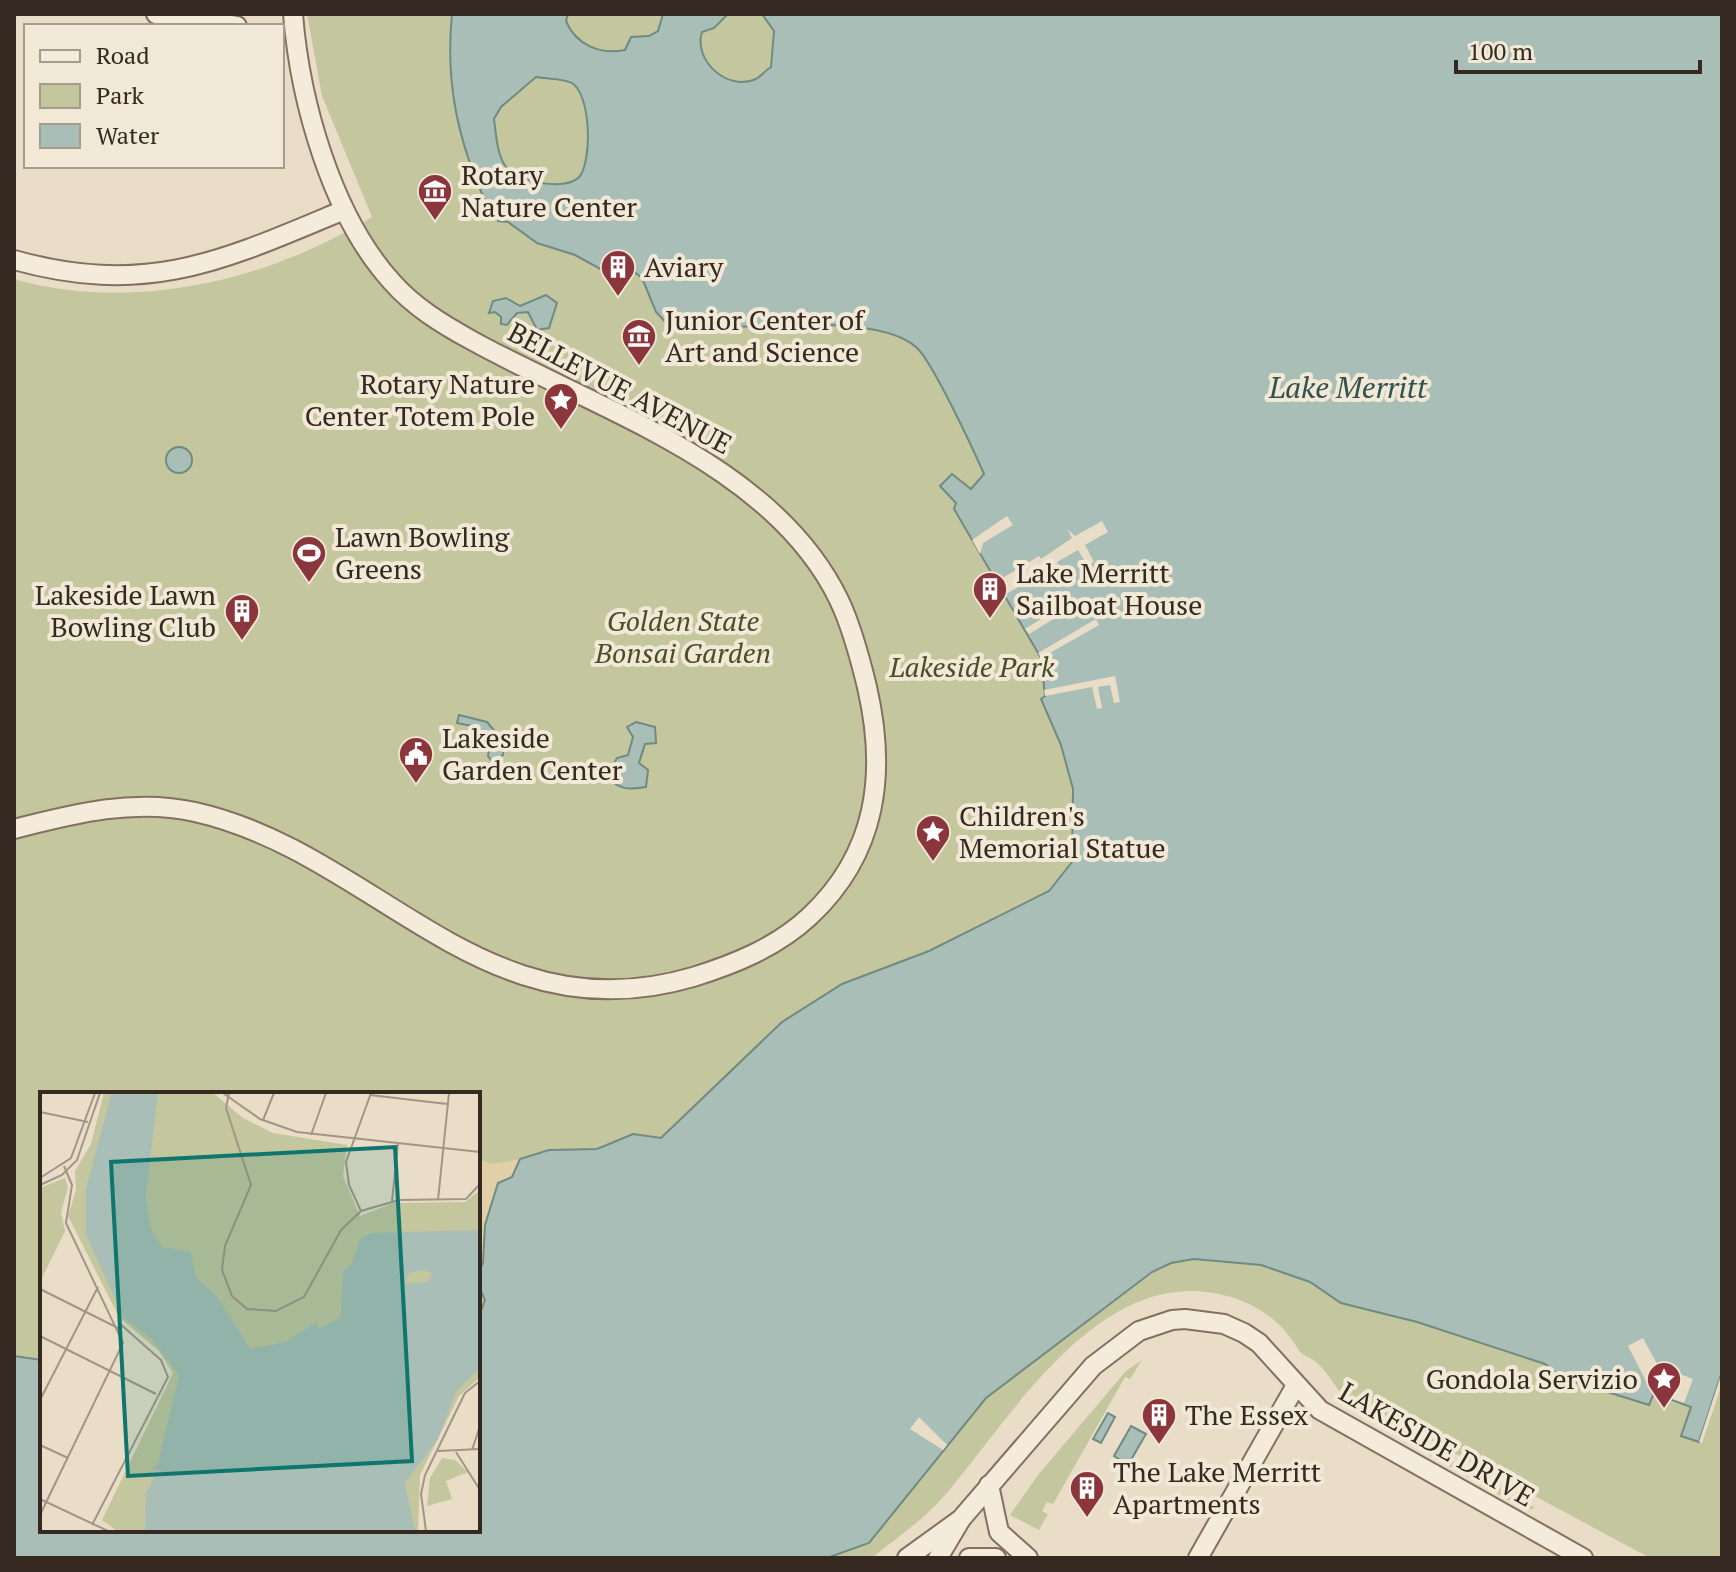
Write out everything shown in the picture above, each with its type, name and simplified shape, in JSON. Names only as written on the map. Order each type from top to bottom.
[{"type":"street","points":[[156,14],[224,24]]},
{"type":"street","name":"BELLEVUE AVENUE","points":[[14,829],[104,808],[165,808],[203,814],[241,825],[294,850],[405,918],[494,966],[550,984],[600,989],[655,986],[685,979],[719,969],[774,944],[832,897],[852,867],[872,808],[877,745],[872,708],[839,599],[801,545],[751,494],[711,465],[440,322],[394,285],[376,264],[344,210],[288,34],[293,14]]},
{"type":"street","points":[[14,260],[70,274],[166,273],[226,259],[344,210]]},
{"type":"street","name":"LAKESIDE DRIVE","points":[[907,1558],[961,1519],[1078,1380],[1124,1341],[1172,1320],[1203,1320],[1244,1333],[1270,1356],[1295,1387],[1334,1419],[1583,1558]]},
{"type":"street","points":[[1198,1558],[1295,1387]]},
{"type":"street","points":[[989,1485],[994,1523],[999,1532],[1028,1558]]},
{"type":"street","points":[[938,1558],[961,1519]]},
{"type":"street","points":[[969,1558],[996,1558]]},
{"type":"green space","name":"Lakeside Park","points":[[307,14],[1722,14],[1722,1558],[1650,1558],[1339,1391],[1320,1366],[1300,1351],[1285,1330],[1259,1309],[1227,1296],[1182,1291],[1140,1301],[1101,1323],[1065,1352],[1032,1387],[938,1503],[872,1558],[14,1558],[14,279],[60,289],[106,293],[199,285],[289,258],[372,217],[322,96]]},
{"type":"green space","points":[[1142,1360],[1130,1379],[1125,1377],[1053,1504],[1047,1502],[1042,1511],[1048,1514],[1039,1530],[1010,1515],[1038,1475],[1126,1371]]},
{"type":"green space","points":[[1339,1398],[1535,1508],[1525,1510],[1337,1401]]},
{"type":"sand","points":[[520,1159],[485,1225],[480,1269],[480,1160],[492,1164]]},
{"type":"water","name":"Lake Merritt","points":[[452,14],[568,14],[566,21],[570,29],[582,42],[598,49],[616,51],[625,50],[631,37],[649,36],[658,31],[663,14],[728,14],[714,28],[702,32],[703,53],[715,71],[734,81],[745,82],[756,79],[771,67],[774,31],[762,14],[1722,14],[1722,1372],[1699,1442],[1681,1436],[1691,1407],[1654,1393],[1649,1405],[1563,1378],[1545,1364],[1417,1322],[1341,1303],[1310,1282],[1261,1265],[1194,1259],[1171,1263],[1152,1272],[986,1398],[869,1543],[827,1558],[14,1558],[14,1356],[40,1360],[40,1532],[480,1532],[480,1314],[485,1300],[480,1289],[480,1269],[485,1225],[498,1183],[512,1177],[520,1159],[549,1150],[597,1149],[633,1134],[661,1138],[782,1022],[842,984],[929,951],[1049,891],[1072,862],[1073,789],[1061,745],[1041,699],[1045,696],[1041,658],[954,509],[956,503],[940,486],[952,474],[971,489],[984,474],[933,370],[917,348],[899,337],[844,326],[693,329],[669,326],[656,312],[642,278],[633,271],[604,271],[575,255],[537,243],[508,222],[498,221],[499,210],[487,205],[468,158],[456,112],[450,64]],"holes":[[[536,77],[572,83],[583,100],[588,128],[584,168],[574,181],[554,184],[531,181],[512,172],[503,162],[494,119],[501,107]]]},
{"type":"water","points":[[546,295],[557,303],[549,328],[537,330],[528,312],[517,313],[507,325],[501,324],[501,317],[495,312],[489,313],[493,301],[506,298],[520,306]]},
{"type":"water","points":[[179,447],[188,451],[192,460],[188,469],[179,473],[170,469],[166,460],[170,451]]},
{"type":"water","points":[[459,715],[487,722],[504,742],[503,755],[493,763],[488,756],[491,738],[472,726],[457,723]]},
{"type":"water","points":[[636,722],[655,727],[656,743],[645,744],[639,763],[648,770],[646,787],[624,788],[607,776],[617,758],[628,755],[633,737],[627,727]]},
{"type":"water","points":[[1108,1413],[1115,1417],[1101,1443],[1093,1439]]},
{"type":"water","points":[[1131,1426],[1146,1434],[1128,1465],[1114,1456]]},
{"type":"pier","points":[[1007,516],[1013,525],[983,543],[980,554],[972,540]]},
{"type":"pier","points":[[1102,521],[1108,532],[1085,545],[1094,562],[1087,565],[1078,550],[1057,562],[1067,579],[1073,576],[1075,579],[1065,585],[1053,563],[1046,567],[1047,571],[1008,593],[1003,590],[1001,579],[1039,556],[1041,559],[1072,538],[1067,529],[1075,536]]},
{"type":"pier","points":[[1066,603],[1070,609],[1029,634],[1025,629]]},
{"type":"pier","points":[[1096,619],[1099,625],[1041,658],[1038,653]]},
{"type":"pier","points":[[1115,676],[1120,702],[1114,703],[1110,685],[1098,687],[1102,708],[1097,709],[1092,687],[1045,696],[1044,690]]},
{"type":"pier","points":[[1643,1338],[1669,1386],[1675,1372],[1693,1379],[1684,1403],[1653,1395],[1628,1346]]},
{"type":"pier","points":[[1722,1372],[1722,1384],[1702,1443],[1699,1442]]},
{"type":"pier","points":[[919,1417],[947,1445],[943,1450],[910,1429]]},
{"type":"place","name":"Rotary Nature Center","points":[[435,222]]},
{"type":"place","name":"Aviary","points":[[618,298]]},
{"type":"place","name":"Junior Center of Art and Science","points":[[639,367]]},
{"type":"place","name":"Rotary Nature Center Totem Pole","points":[[561,431]]},
{"type":"place","name":"Lawn Bowling Greens","points":[[309,584]]},
{"type":"place","name":"Lake Merritt Sailboat House","points":[[990,620]]},
{"type":"place","name":"Lakeside Lawn Bowling Club","points":[[242,642]]},
{"type":"place","name":"Lakeside Garden Center","points":[[416,785]]},
{"type":"place","name":"Children's Memorial Statue","points":[[933,863]]},
{"type":"place","name":"Gondola Servizio","points":[[1664,1410]]},
{"type":"place","name":"The Essex","points":[[1159,1446]]},
{"type":"place","name":"The Lake Merritt Apartments","points":[[1087,1519]]},
{"type":"park label","name":"Golden State Bonsai Garden","points":[[683,637]]}]
